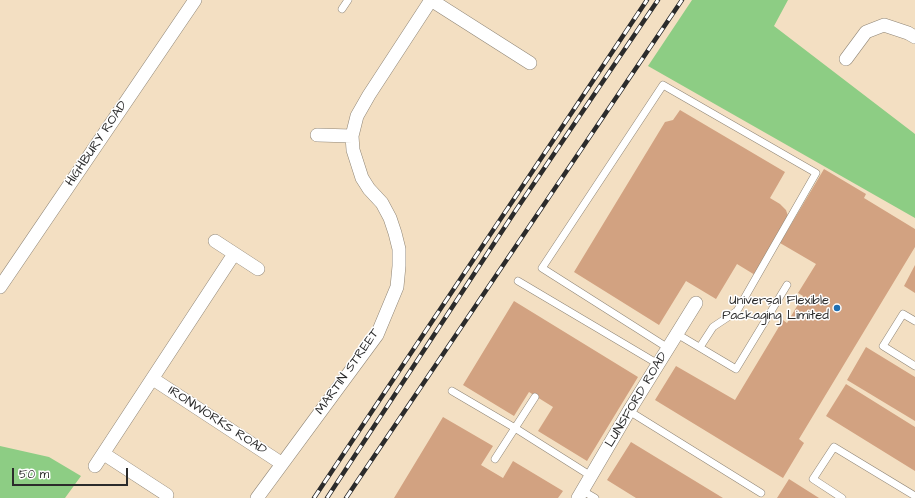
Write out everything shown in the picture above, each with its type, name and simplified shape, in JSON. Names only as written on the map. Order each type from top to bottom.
[{"type":"street","points":[[431,0],[530,63]]},
{"type":"street","name":"MARTIN STREET","points":[[257,498],[281,463],[377,335],[397,287],[399,249],[395,233],[390,218],[382,203],[369,189],[362,178],[353,150],[352,136],[357,116],[369,95],[431,0]]},
{"type":"street","name":"HIGHBURY ROAD","points":[[0,287],[192,1]]},
{"type":"street","points":[[846,59],[866,32],[884,25],[908,33],[915,37]]},
{"type":"street","points":[[317,135],[352,136]]},
{"type":"street","points":[[215,241],[258,270]]},
{"type":"street","points":[[95,466],[234,254]]},
{"type":"street","name":"LUNSFORD ROAD","points":[[581,494],[629,411],[696,303]]},
{"type":"street","name":"IRONWORKS ROAD","points":[[153,379],[281,463]]},
{"type":"street","points":[[104,454],[167,495]]},
{"type":"lane","points":[[342,8],[348,0]]},
{"type":"lane","points":[[668,348],[542,268],[663,85],[816,173],[737,311],[712,328],[700,347]]},
{"type":"lane","points":[[518,281],[658,364]]},
{"type":"lane","points":[[677,334],[736,369],[787,285]]},
{"type":"lane","points":[[915,321],[903,314],[883,346],[915,366]]},
{"type":"lane","points":[[452,391],[515,428],[591,476]]},
{"type":"lane","points":[[495,459],[535,397]]},
{"type":"lane","points":[[629,411],[761,493]]},
{"type":"lane","points":[[842,498],[813,479],[834,446],[915,496]]},
{"type":"lane","points":[[581,494],[596,498]]},
{"type":"green space","points":[[692,0],[788,0],[774,26],[915,134],[915,218],[648,66]]},
{"type":"green space","points":[[0,446],[49,457],[81,476],[65,498],[0,498]]},
{"type":"building","points":[[680,110],[785,172],[770,198],[786,210],[789,219],[755,275],[737,264],[716,299],[686,281],[659,325],[574,272],[665,122],[673,120]]},
{"type":"building","name":"Universal Flexible Packaging Limited","points":[[824,169],[866,194],[864,198],[915,229],[915,247],[799,439],[804,443],[783,478],[655,400],[676,366],[735,400],[783,320],[787,323],[803,296],[798,293],[816,264],[780,243]]},
{"type":"building","points":[[915,265],[915,293],[904,286]]},
{"type":"building","points":[[514,301],[638,377],[587,461],[538,431],[553,407],[529,392],[514,416],[463,385]]},
{"type":"building","points":[[866,347],[915,377],[915,421],[847,380]]},
{"type":"building","points":[[846,384],[915,427],[915,471],[826,416]]},
{"type":"building","points":[[443,417],[493,446],[481,465],[503,478],[513,461],[563,491],[558,498],[394,498]]},
{"type":"building","points":[[631,442],[723,498],[636,498],[607,480]]},
{"type":"building","points":[[789,479],[819,498],[777,498]]},
{"type":"railway","points":[[314,498],[647,0]]},
{"type":"railway","points":[[327,498],[514,213],[658,0]]},
{"type":"railway","points":[[346,498],[682,0]]},
{"type":"place","name":"Universal Flexible Packaging Limited","points":[[837,308]]}]
